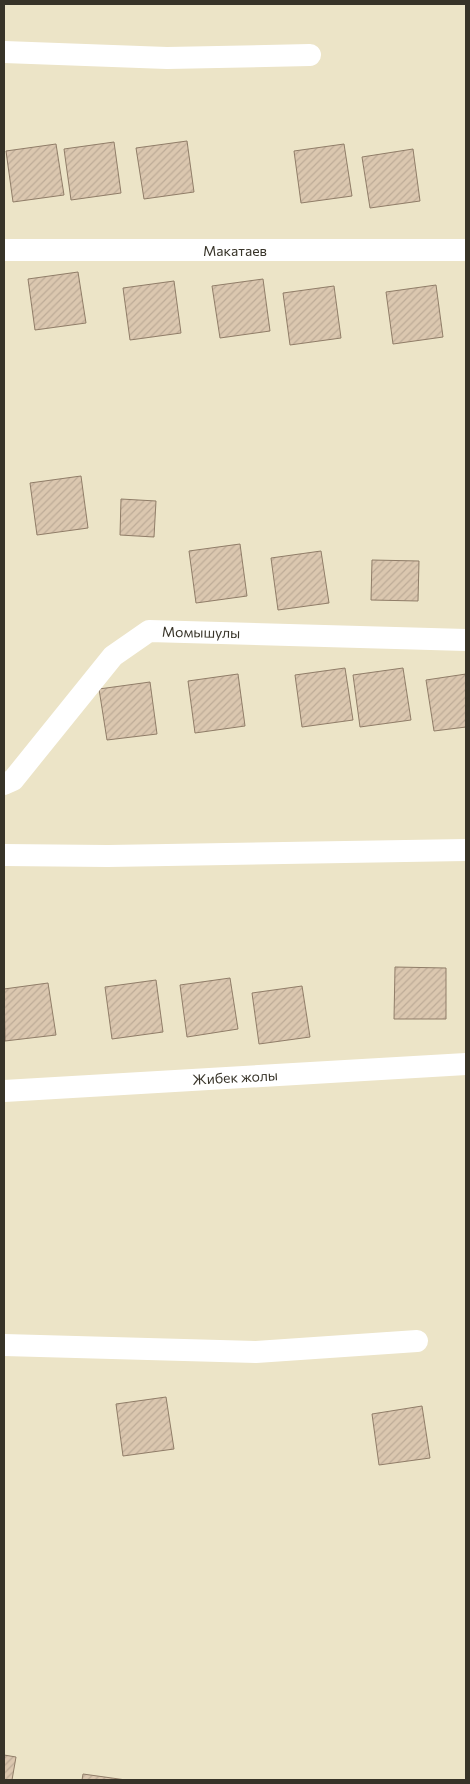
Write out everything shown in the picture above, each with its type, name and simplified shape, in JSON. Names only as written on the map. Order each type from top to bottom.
[{"type":"street","points":[[4,52],[167,58],[310,55]]},
{"type":"street","name":"Макатаев","points":[[4,250],[466,250]]},
{"type":"street","name":"Момышулы","points":[[4,784],[14,780],[112,656],[149,631],[466,640]]},
{"type":"street","points":[[4,854],[108,856],[466,850]]},
{"type":"street","name":"Жибек жолы","points":[[4,1090],[466,1064]]},
{"type":"street","points":[[4,1345],[256,1352],[417,1341]]},
{"type":"building","points":[[187,141],[194,192],[144,199],[136,148]]},
{"type":"building","points":[[114,142],[121,193],[71,200],[64,149]]},
{"type":"building","points":[[56,144],[64,195],[13,202],[6,151]]},
{"type":"building","points":[[344,144],[352,196],[301,203],[294,151]]},
{"type":"building","points":[[413,149],[420,201],[370,208],[362,157]]},
{"type":"building","points":[[78,272],[86,323],[35,330],[28,279]]},
{"type":"building","points":[[263,279],[270,331],[220,338],[212,286]]},
{"type":"building","points":[[174,281],[181,333],[130,340],[123,288]]},
{"type":"building","points":[[436,285],[443,337],[393,344],[386,292]]},
{"type":"building","points":[[334,286],[341,338],[290,345],[283,293]]},
{"type":"building","points":[[81,476],[88,528],[37,535],[30,483]]},
{"type":"building","points":[[121,499],[156,501],[154,537],[120,535]]},
{"type":"building","points":[[240,544],[247,596],[196,603],[189,551]]},
{"type":"building","points":[[321,551],[329,603],[278,610],[271,558]]},
{"type":"building","points":[[372,560],[419,561],[418,601],[371,600]]},
{"type":"building","points":[[345,668],[353,720],[302,727],[295,675]]},
{"type":"building","points":[[403,668],[411,720],[360,727],[353,675]]},
{"type":"building","points":[[238,674],[245,726],[195,733],[188,681]]},
{"type":"building","points":[[466,674],[466,727],[434,731],[426,680]]},
{"type":"building","points":[[150,682],[157,734],[107,740],[99,689]]},
{"type":"building","points":[[395,967],[446,968],[446,1019],[394,1019]]},
{"type":"building","points":[[230,978],[238,1029],[187,1037],[180,985]]},
{"type":"building","points":[[156,980],[163,1032],[112,1039],[105,987]]},
{"type":"building","points":[[48,983],[56,1035],[5,1041],[4,989]]},
{"type":"building","points":[[302,986],[310,1037],[259,1044],[252,993]]},
{"type":"building","points":[[166,1397],[174,1449],[123,1456],[116,1404]]},
{"type":"building","points":[[422,1406],[430,1458],[379,1465],[372,1414]]},
{"type":"building","points":[[4,1755],[16,1757],[12,1780],[4,1780]]},
{"type":"building","points":[[83,1774],[126,1780],[82,1780]]}]
